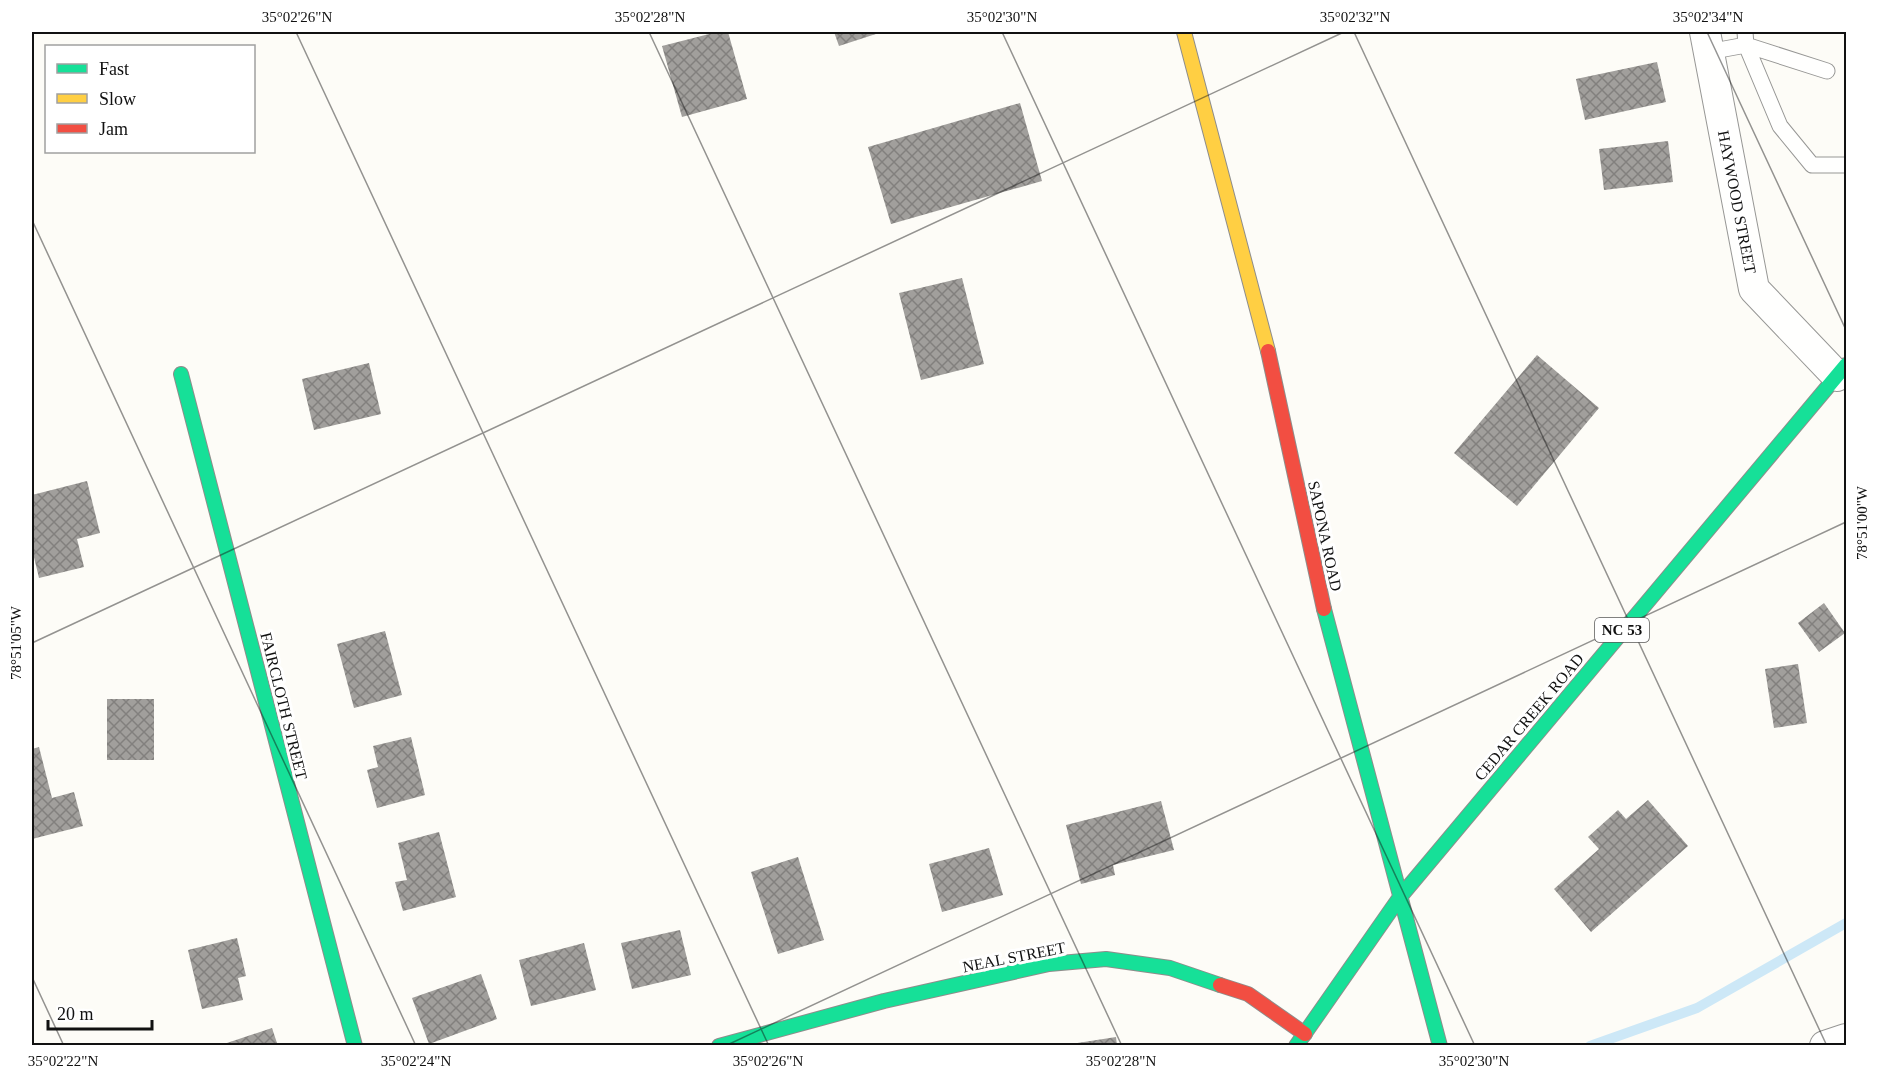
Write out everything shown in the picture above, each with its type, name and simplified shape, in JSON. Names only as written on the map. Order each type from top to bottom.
[{"type":"street","name":"SAPONA ROAD","points":[[1184,32],[1274,374],[1324,610],[1440,1046]]},
{"type":"street","name":"HAYWOOD STREET","points":[[1706,42],[1754,289],[1842,370]]},
{"type":"street","name":"CEDAR CREEK ROAD","points":[[1301,1040],[1400,897],[1842,370]]},
{"type":"street","name":"FAIRCLOTH STREET","points":[[181,374],[355,1046]]},
{"type":"street","name":"NEAL STREET","points":[[719,1046],[884,1001],[1038,966],[1106,959],[1170,968],[1248,994],[1301,1040]]},
{"type":"street","points":[[1825,1046],[1846,1039]]},
{"type":"lane","points":[[1706,42],[1746,38],[1827,71]]},
{"type":"lane","points":[[1746,38],[1779,126],[1812,165],[1846,165]]},
{"type":"building","points":[[717,32],[728,32],[747,99],[682,117],[662,46]]},
{"type":"building","points":[[834,32],[882,32],[839,46]]},
{"type":"building","points":[[1657,62],[1666,102],[1585,120],[1576,79]]},
{"type":"building","points":[[1020,103],[1042,181],[891,224],[868,147]]},
{"type":"building","points":[[1668,141],[1673,182],[1604,190],[1599,149]]},
{"type":"building","points":[[962,278],[984,364],[921,380],[899,293]]},
{"type":"building","points":[[1537,355],[1599,408],[1517,506],[1454,453]]},
{"type":"building","points":[[369,363],[381,414],[314,430],[302,379]]},
{"type":"building","points":[[87,481],[100,533],[77,539],[84,567],[39,578],[32,549],[32,495]]},
{"type":"building","points":[[1824,603],[1845,633],[1819,652],[1798,623]]},
{"type":"building","points":[[385,631],[402,695],[354,708],[337,644]]},
{"type":"building","points":[[1798,664],[1807,723],[1774,728],[1765,669]]},
{"type":"building","points":[[107,699],[154,699],[154,760],[107,760]]},
{"type":"building","points":[[411,737],[425,795],[377,808],[367,770],[378,767],[373,746]]},
{"type":"building","points":[[39,747],[52,798],[74,792],[83,826],[32,839],[32,749]]},
{"type":"building","points":[[1648,800],[1688,846],[1591,932],[1554,889],[1599,849],[1588,837],[1618,810],[1626,819]]},
{"type":"building","points":[[1161,801],[1174,850],[1113,865],[1115,875],[1081,884],[1066,825]]},
{"type":"building","points":[[439,832],[456,897],[403,911],[395,882],[407,880],[398,843]]},
{"type":"building","points":[[989,848],[1003,895],[942,912],[929,864]]},
{"type":"building","points":[[798,857],[824,940],[778,954],[751,872]]},
{"type":"building","points":[[680,930],[691,975],[632,989],[621,943]]},
{"type":"building","points":[[237,938],[246,976],[238,978],[243,1000],[202,1009],[188,950]]},
{"type":"building","points":[[584,943],[596,990],[531,1006],[519,960]]},
{"type":"building","points":[[481,974],[497,1019],[429,1044],[412,998]]},
{"type":"building","points":[[272,1028],[278,1046],[221,1046],[221,1045]]},
{"type":"building","points":[[1116,1037],[1117,1046],[1071,1046],[1071,1044]]},
{"type":"waterway","points":[[1590,1046],[1697,1008],[1846,923]]},
{"type":"traffic: fast","points":[[1296,1046],[1400,897],[1846,365]]},
{"type":"traffic: fast","points":[[181,374],[355,1046]]},
{"type":"traffic: fast","points":[[1324,609],[1440,1046]]},
{"type":"traffic: fast","points":[[719,1046],[884,1001],[1049,964],[1106,959],[1170,968],[1220,985]]},
{"type":"traffic: slow","points":[[1184,32],[1268,351]]},
{"type":"traffic: jam","points":[[1268,351],[1324,609]]},
{"type":"traffic: jam","points":[[1220,985],[1248,994],[1305,1034]]}]
